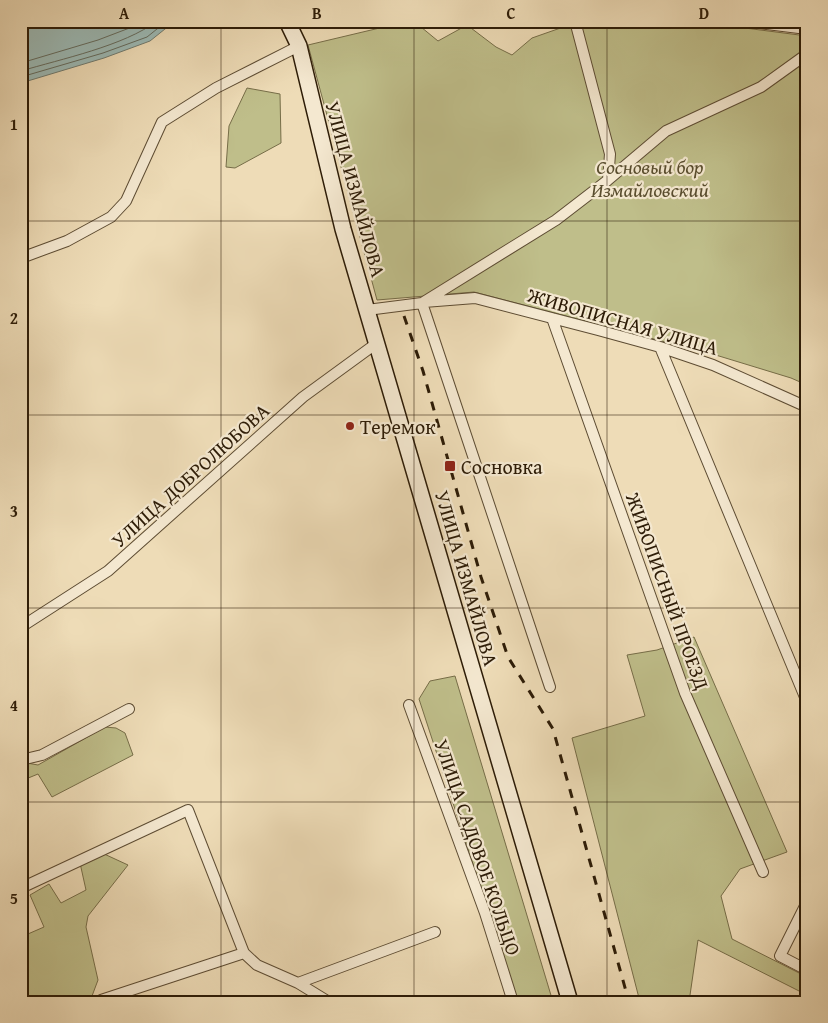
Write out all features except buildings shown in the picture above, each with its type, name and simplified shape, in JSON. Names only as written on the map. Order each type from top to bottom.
[{"type":"main road","name":"УЛИЦА ИЗМАЙЛОВА","points":[[287,21],[299,46],[343,229],[570,1002]]},
{"type":"street","points":[[575,21],[610,154],[608,180]]},
{"type":"street","points":[[743,21],[807,29]]},
{"type":"street","points":[[21,258],[67,241],[111,216],[126,201],[162,122],[216,88],[299,46]]},
{"type":"street","points":[[550,687],[422,303],[556,220],[608,180],[666,131],[762,87],[807,54]]},
{"type":"street","name":"ЖИВОПИСНАЯ УЛИЦА","points":[[367,310],[475,298],[660,347],[713,365],[807,408]]},
{"type":"street","name":"ЖИВОПИСНЫЙ ПРОЕЗД","points":[[552,318],[685,693],[762,872]]},
{"type":"street","name":"УЛИЦА ДОБРОЛЮБОВА","points":[[21,627],[108,571],[303,398],[377,343]]},
{"type":"street","points":[[660,347],[807,702]]},
{"type":"street","name":"УЛИЦА САДОВОЕ КОЛЬЦО","points":[[409,705],[485,913],[513,1002]]},
{"type":"street","points":[[21,760],[42,755],[129,709]]},
{"type":"street","points":[[21,888],[188,810],[244,953],[257,965],[298,983],[329,1002]]},
{"type":"street","points":[[807,902],[780,956],[807,970]]},
{"type":"street","points":[[298,983],[435,932]]},
{"type":"street","points":[[99,1001],[244,953]]},
{"type":"green space","name":"Сосновый бор Измайловский","points":[[573,21],[718,21],[745,28],[807,36],[807,385],[791,378],[719,356],[474,292],[377,300],[308,45],[388,26],[421,27],[438,41],[467,25],[496,47],[512,55],[532,38],[569,25]]},
{"type":"green space","points":[[247,88],[280,94],[281,143],[235,168],[226,167],[229,126]]},
{"type":"green space","points":[[694,637],[787,852],[740,869],[721,896],[732,939],[807,977],[807,995],[698,940],[689,1002],[640,1002],[572,738],[645,716],[627,655],[657,650]]},
{"type":"green space","points":[[455,676],[553,1002],[518,1002],[419,699],[430,681]]},
{"type":"green space","points":[[105,727],[116,728],[125,733],[133,755],[52,797],[38,774],[21,781],[21,765],[27,763],[38,765]]},
{"type":"green space","points":[[102,853],[128,865],[88,916],[86,927],[98,980],[92,996],[79,1002],[21,1002],[21,937],[44,927],[30,895],[49,884],[61,903],[86,890],[80,863]]},
{"type":"water","points":[[21,21],[175,21],[150,41],[104,58],[21,83]]},
{"type":"railway","points":[[404,316],[423,371],[481,577],[508,657],[553,729],[629,1002]]},
{"type":"place","name":"Теремок","points":[[350,426]]},
{"type":"place","name":"Сосновка","points":[[450,466]]}]
